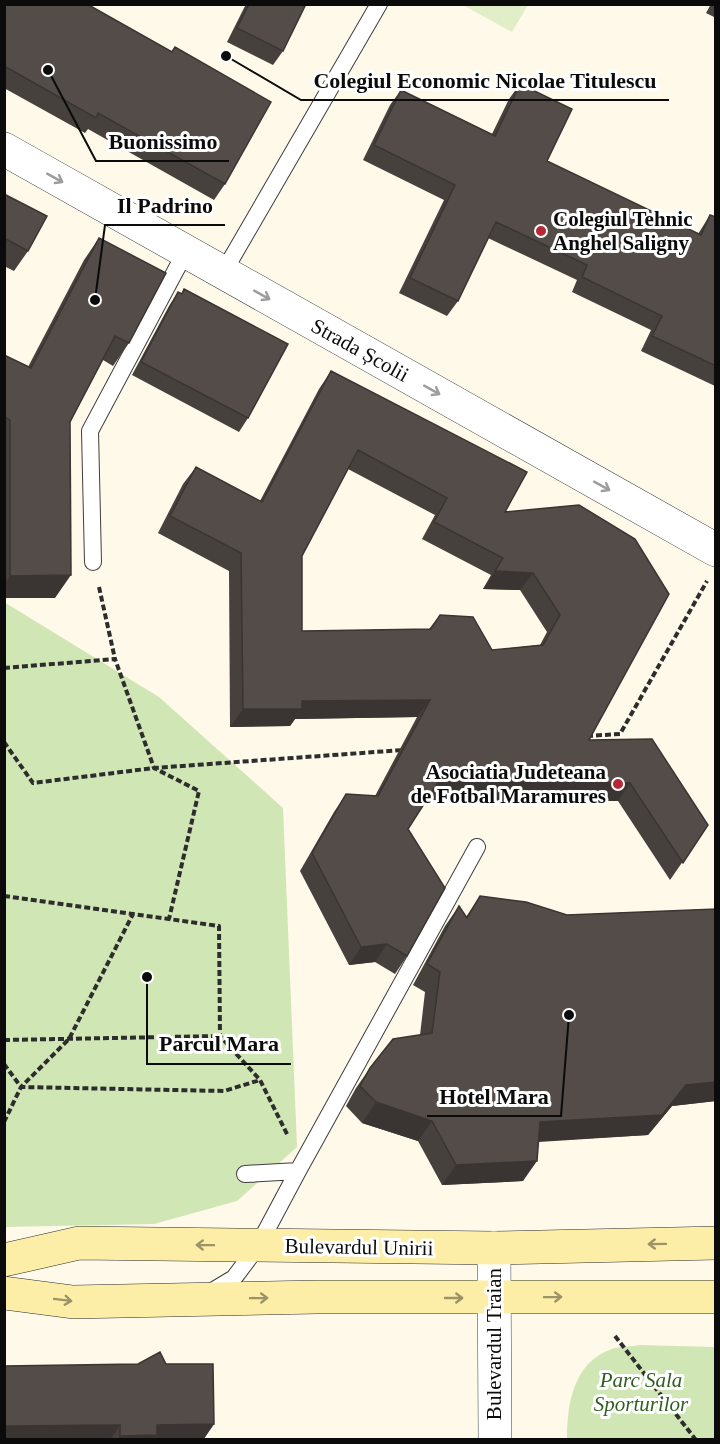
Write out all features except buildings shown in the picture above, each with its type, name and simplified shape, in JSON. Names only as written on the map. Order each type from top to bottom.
[{"type":"main road","name":"Bulevardul Unirii","points":[[4,1260],[79,1243],[494,1248],[716,1243]]},
{"type":"main road","points":[[4,1293],[73,1302],[200,1299],[716,1297]]},
{"type":"street","name":"Strada Școlii","points":[[4,150],[186,251],[713,563]]},
{"type":"street","name":"Bulevardul Traian","points":[[494,1248],[495,1440]]},
{"type":"lane","points":[[223,273],[379,4]]},
{"type":"lane","points":[[93,562],[90,432],[186,251]]},
{"type":"lane","points":[[200,1299],[234,1278],[258,1246],[477,847]]},
{"type":"lane","points":[[245,1174],[300,1167]]},
{"type":"path","points":[[93,562],[115,659],[154,768],[199,792],[169,919]]},
{"type":"path","points":[[584,736],[620,734],[713,563]]},
{"type":"path","points":[[4,668],[115,659]]},
{"type":"path","points":[[4,742],[33,783],[154,768],[405,750]]},
{"type":"path","points":[[4,896],[219,926],[220,1036],[260,1080],[300,1167]]},
{"type":"path","points":[[4,1122],[21,1087],[69,1039],[133,914]]},
{"type":"path","points":[[4,1040],[220,1036]]},
{"type":"path","points":[[4,1064],[21,1087]]},
{"type":"path","points":[[21,1087],[224,1091],[260,1080]]},
{"type":"path","points":[[615,1336],[696,1440]]},
{"type":"green space","points":[[463,5],[528,5],[512,32]]},
{"type":"green space","points":[[4,602],[159,697],[283,808],[297,1147],[237,1201],[154,1224],[5,1227]]},
{"type":"green space","name":"Parc Sala Sporturilor","points":[[640,1345],[715,1347],[715,1439],[567,1439],[571,1399],[581,1374],[599,1355],[618,1347]]},
{"type":"place","name":"Colegiul Economic Nicolae Titulescu","points":[[226,56]]},
{"type":"place","name":"Buonissimo","points":[[48,70]]},
{"type":"place","name":"Colegiul Tehnic Anghel Saligny","points":[[541,231]]},
{"type":"place","name":"Il Padrino","points":[[95,300]]},
{"type":"place","name":"Asociatia Judeteana de Fotbal Maramures","points":[[618,784]]},
{"type":"place","name":"Parcul Mara","points":[[147,977]]},
{"type":"place","name":"Hotel Mara","points":[[569,1015]]}]
